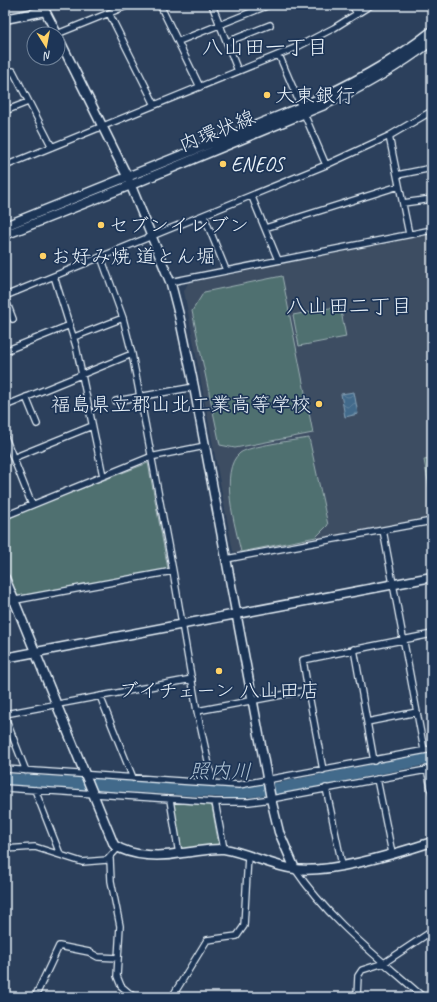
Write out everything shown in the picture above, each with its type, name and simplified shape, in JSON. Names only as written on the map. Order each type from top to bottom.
[{"type":"street","points":[[66,30],[129,5]]},
{"type":"street","points":[[160,5],[179,41],[200,87]]},
{"type":"street","points":[[212,5],[238,71]]},
{"type":"street","points":[[179,41],[269,5]]},
{"type":"street","points":[[352,5],[357,14]]},
{"type":"street","points":[[5,166],[279,55],[315,39],[372,5]]},
{"type":"street","points":[[5,19],[43,8],[53,26]]},
{"type":"street","points":[[109,13],[155,105]]},
{"type":"street","points":[[227,42],[270,25]]},
{"type":"street","points":[[5,226],[127,176],[302,110],[365,76],[432,31]]},
{"type":"street","name":"内環状線","points":[[5,235],[131,185],[302,110],[351,92],[394,68],[432,41]]},
{"type":"street","points":[[66,53],[127,176],[170,282],[179,315],[194,387],[279,832],[295,869],[322,905],[423,997]]},
{"type":"street","points":[[279,55],[326,165]]},
{"type":"street","points":[[5,73],[13,71],[52,147]]},
{"type":"street","points":[[5,111],[28,102]]},
{"type":"street","points":[[13,318],[5,297],[152,236],[252,197],[326,165],[389,136],[432,111]]},
{"type":"street","points":[[389,136],[409,234]]},
{"type":"street","points":[[397,175],[432,168]]},
{"type":"street","points":[[265,228],[399,186]]},
{"type":"street","points":[[252,197],[278,260]]},
{"type":"street","points":[[402,203],[432,199]]},
{"type":"street","points":[[204,216],[226,270]]},
{"type":"street","points":[[170,282],[432,230]]},
{"type":"street","points":[[101,257],[123,318],[132,354],[150,457],[173,571],[197,711],[213,783]]},
{"type":"street","points":[[54,276],[74,337],[83,374],[102,476]]},
{"type":"street","points":[[74,337],[123,318]]},
{"type":"street","points":[[5,351],[70,325]]},
{"type":"street","points":[[5,406],[132,354]]},
{"type":"street","points":[[116,401],[194,387]]},
{"type":"street","points":[[26,397],[37,424]]},
{"type":"street","points":[[13,458],[92,426]]},
{"type":"street","points":[[5,437],[32,505]]},
{"type":"street","points":[[5,516],[150,457],[205,446]]},
{"type":"street","points":[[226,559],[432,522]]},
{"type":"street","points":[[383,530],[424,750]]},
{"type":"street","points":[[5,602],[173,571]]},
{"type":"street","points":[[5,658],[432,577]]},
{"type":"street","points":[[5,578],[55,704],[114,845],[118,848],[135,853],[179,854],[224,849],[295,869],[342,865],[432,842]]},
{"type":"street","points":[[323,770],[303,660],[432,634]]},
{"type":"street","points":[[354,649],[374,761]]},
{"type":"street","points":[[5,714],[192,679]]},
{"type":"street","points":[[197,711],[308,690]]},
{"type":"street","points":[[100,696],[133,778]]},
{"type":"street","points":[[367,722],[417,712]]},
{"type":"street","points":[[5,717],[26,770]]},
{"type":"street","points":[[5,769],[239,785],[432,749]]},
{"type":"street","points":[[5,788],[170,800],[249,802],[430,769],[432,792]]},
{"type":"street","points":[[377,779],[392,853]]},
{"type":"street","points":[[326,788],[342,865]]},
{"type":"street","points":[[35,790],[60,854]]},
{"type":"street","points":[[170,800],[179,854]]},
{"type":"street","points":[[216,802],[224,849]]},
{"type":"street","points":[[5,837],[7,849],[35,847],[85,863],[102,862],[110,859],[118,848]]},
{"type":"street","points":[[172,997],[207,940],[238,936],[244,926],[248,856]]},
{"type":"street","points":[[110,859],[111,881],[120,926],[117,976],[119,984],[134,997]]},
{"type":"street","points":[[357,997],[358,976],[362,970],[384,963],[432,931]]},
{"type":"street","points":[[35,997],[59,946],[89,952],[98,958],[118,958]]},
{"type":"shaded area","name":"福島県立郡山北工業高等学校","points":[[432,234],[432,517],[237,554],[233,551],[184,291],[188,283]]},
{"type":"green space","points":[[282,276],[313,433],[235,448],[220,445],[192,311],[204,292]]},
{"type":"green space","points":[[340,306],[346,337],[299,346],[293,315]]},
{"type":"green space","points":[[309,438],[328,525],[316,537],[241,552],[230,500],[230,472],[234,461],[240,453],[245,450]]},
{"type":"green space","points":[[432,459],[432,502],[424,460]]},
{"type":"green space","points":[[148,463],[168,569],[18,597],[5,567],[5,518]]},
{"type":"green space","points":[[175,803],[210,805],[212,807],[219,846],[183,850],[181,847],[173,805]]},
{"type":"water","points":[[354,392],[358,414],[345,417],[341,394]]},
{"type":"waterway","name":"照内川","points":[[5,779],[239,793],[280,788],[432,758]]},
{"type":"place","name":"大東銀行","points":[[267,95]]},
{"type":"place","name":"ENEOS","points":[[223,164]]},
{"type":"place","name":"セブンイレブン","points":[[101,225]]},
{"type":"place","name":"お好み焼 道とん堀","points":[[43,256]]},
{"type":"place","name":"福島県立郡山北工業高等学校","points":[[319,404]]},
{"type":"place","name":"ブイチェーン 八山田店","points":[[219,671]]},
{"type":"district","name":"八山田一丁目","points":[[265,47]]},
{"type":"district","name":"八山田二丁目","points":[[349,306]]}]
